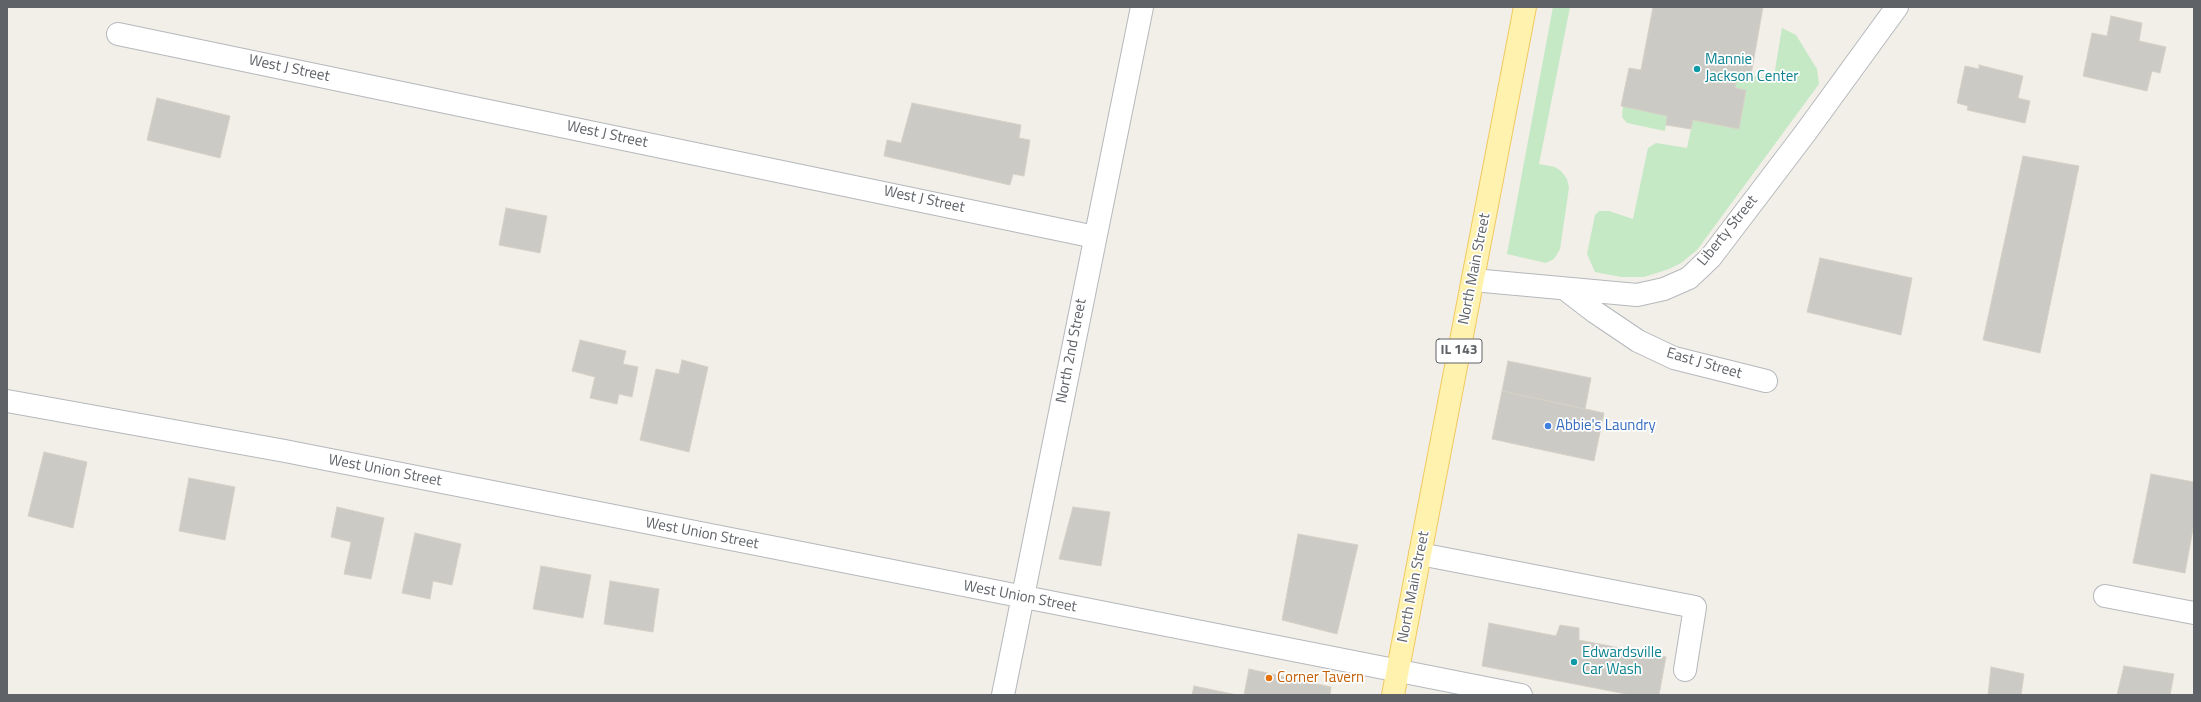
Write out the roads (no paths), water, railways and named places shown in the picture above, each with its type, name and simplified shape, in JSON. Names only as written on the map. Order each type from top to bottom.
[{"type":"main road","name":"North Main Street","points":[[1393,695],[1525,7]]},
{"type":"street","name":"North 2nd Street","points":[[1003,695],[1142,7]]},
{"type":"street","name":"Liberty Street","points":[[1473,280],[1637,294],[1664,290],[1689,278],[1711,257],[1806,132],[1897,7]]},
{"type":"street","name":"West J Street","points":[[118,34],[1095,237]]},
{"type":"street","name":"East J Street","points":[[1565,289],[1594,312],[1638,341],[1674,358],[1766,381]]},
{"type":"street","name":"West Union Street","points":[[7,401],[293,452],[1521,695]]},
{"type":"street","points":[[1420,554],[1695,607],[1686,670]]},
{"type":"street","points":[[2105,596],[2194,613]]},
{"type":"place","name":"Mannie Jackson Center","points":[[1697,69]]},
{"type":"place","name":"Abbie's Laundry","points":[[1548,426]]},
{"type":"place","name":"Edwardsville Car Wash","points":[[1574,662]]},
{"type":"place","name":"Corner Tavern","points":[[1269,678]]}]
